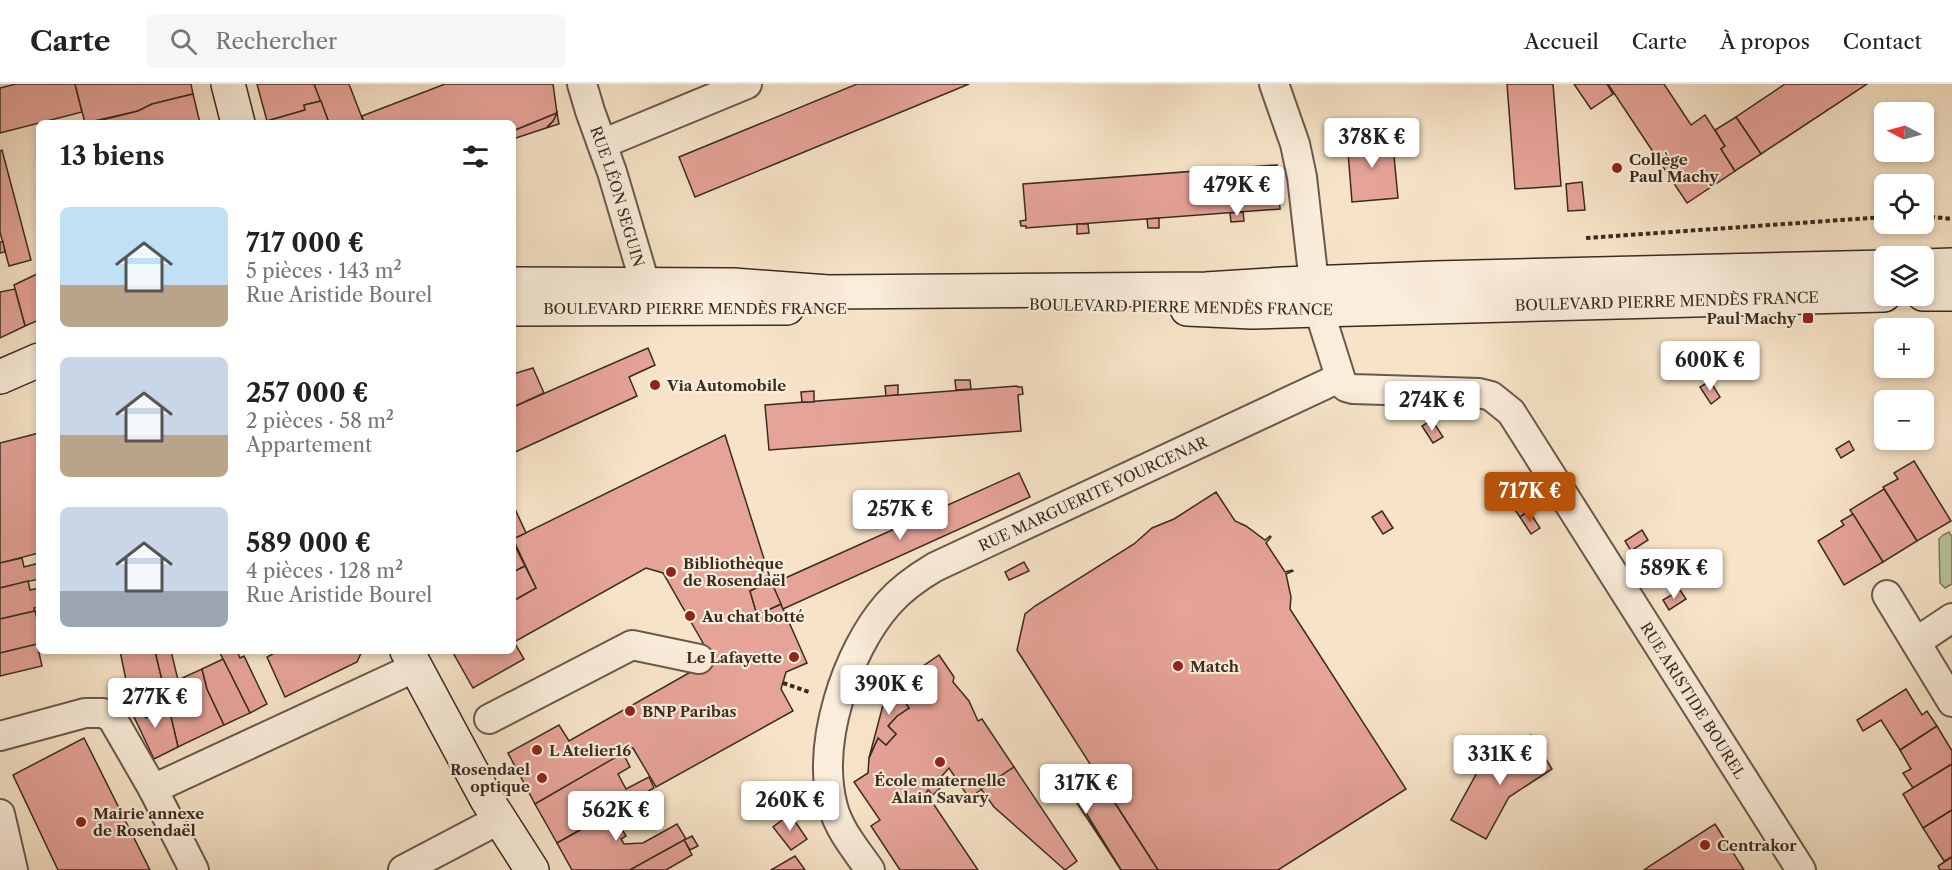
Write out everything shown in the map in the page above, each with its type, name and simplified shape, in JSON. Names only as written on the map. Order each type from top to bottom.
[{"type":"main road","points":[[228,84],[237,120]]},
{"type":"main road","points":[[1934,266],[1952,265]]},
{"type":"main road","name":"BOULEVARD PIERRE MENDÈS FRANCE","points":[[516,284],[567,285],[649,296],[1252,312],[1317,297],[1470,277],[1874,267]]},
{"type":"main road","name":"BOULEVARD PIERRE MENDÈS FRANCE","points":[[516,291],[567,285]]},
{"type":"main road","points":[[1934,294],[1952,294]]},
{"type":"main road","name":"BOULEVARD PIERRE MENDÈS FRANCE","points":[[1317,297],[1874,295]]},
{"type":"main road","name":"BOULEVARD PIERRE MENDÈS FRANCE","points":[[516,309],[649,296]]},
{"type":"main road","points":[[0,377],[36,361]]},
{"type":"main road","points":[[0,386],[36,379]]},
{"type":"main road","points":[[411,659],[500,819],[532,870]]},
{"type":"street","name":"RUE LÉON SEGUIN","points":[[582,84],[649,296]]},
{"type":"street","points":[[602,144],[747,84]]},
{"type":"street","points":[[1274,84],[1299,160],[1317,297],[1340,378]]},
{"type":"street","name":"RUE MARGUERITE YOURCENAR","points":[[870,870],[833,809],[828,762],[838,703],[848,672],[862,642],[889,603],[912,582],[948,560],[1340,378]]},
{"type":"street","name":"RUE ARISTIDE BOUREL","points":[[1340,378],[1344,386],[1353,389],[1479,393],[1491,396],[1511,412],[1801,870]]},
{"type":"street","points":[[1887,595],[1952,702]]},
{"type":"street","points":[[1916,642],[1952,618]]},
{"type":"street","points":[[489,719],[632,645],[699,659]]},
{"type":"street","points":[[153,789],[411,659]]},
{"type":"street","points":[[0,736],[85,713],[103,713],[112,718],[153,789],[194,870]]},
{"type":"street","points":[[0,814],[12,870]]},
{"type":"street","points":[[404,870],[500,819]]},
{"type":"path","points":[[1934,217],[1952,219]]},
{"type":"green space","points":[[1949,532],[1952,537],[1952,584],[1945,588],[1940,583],[1939,539]]},
{"type":"building","points":[[16,84],[75,84],[82,112],[51,120],[36,120],[36,124],[0,133],[0,88]]},
{"type":"building","points":[[75,84],[191,84],[193,94],[152,104],[138,111],[98,120],[84,120]]},
{"type":"building","points":[[257,84],[314,84],[321,101],[304,105],[305,110],[267,120]]},
{"type":"building","points":[[314,84],[349,84],[363,120],[328,120]]},
{"type":"building","points":[[445,84],[553,84],[557,113],[516,130],[516,120],[363,120],[362,116]]},
{"type":"building","points":[[857,84],[969,84],[695,197],[679,157]]},
{"type":"building","points":[[1507,84],[1553,84],[1561,186],[1515,189]]},
{"type":"building","points":[[1574,84],[1607,84],[1613,94],[1591,109]]},
{"type":"building","points":[[1608,84],[1664,84],[1691,125],[1705,115],[1725,146],[1721,149],[1735,171],[1687,203]]},
{"type":"building","points":[[1785,84],[1867,84],[1761,154],[1736,117]]},
{"type":"building","points":[[193,94],[199,120],[102,120],[138,111],[152,104]]},
{"type":"building","points":[[321,101],[328,120],[270,120],[305,110],[304,105]]},
{"type":"building","points":[[557,113],[559,124],[546,128],[553,121]]},
{"type":"building","points":[[557,113],[546,128],[516,138],[516,130]]},
{"type":"building","points":[[1736,117],[1761,154],[1735,171],[1721,149],[1725,146],[1715,130]]},
{"type":"building","points":[[1392,135],[1398,198],[1352,202],[1347,140]]},
{"type":"building","points":[[2,150],[31,260],[9,266],[0,232],[0,151]]},
{"type":"building","points":[[1277,165],[1280,209],[1026,228],[1026,226],[1021,226],[1020,221],[1026,220],[1023,184]]},
{"type":"building","points":[[1582,182],[1585,210],[1568,211],[1566,184]]},
{"type":"building","points":[[1243,212],[1244,221],[1231,222],[1230,213]]},
{"type":"building","points":[[1159,218],[1159,228],[1148,228],[1147,219]]},
{"type":"building","points":[[1077,224],[1088,224],[1089,233],[1077,234]]},
{"type":"building","points":[[0,242],[3,242],[5,252],[0,253]]},
{"type":"building","points":[[36,274],[36,321],[25,326],[14,285]]},
{"type":"building","points":[[15,289],[25,326],[0,338],[0,292]]},
{"type":"building","points":[[648,348],[655,365],[629,377],[637,396],[516,452],[516,406]]},
{"type":"building","points":[[533,368],[544,393],[516,406],[516,373]]},
{"type":"building","points":[[955,380],[970,380],[971,389],[956,390]]},
{"type":"building","points":[[1710,381],[1720,397],[1711,404],[1700,387]]},
{"type":"building","points":[[898,385],[898,395],[886,396],[885,386]]},
{"type":"building","points":[[1022,387],[1023,394],[1018,395],[1021,431],[769,450],[765,405]]},
{"type":"building","points":[[814,391],[814,402],[802,402],[801,392]]},
{"type":"building","points":[[1432,420],[1443,437],[1433,443],[1422,426]]},
{"type":"building","points":[[36,434],[36,554],[0,563],[0,443]]},
{"type":"building","points":[[725,435],[771,581],[750,591],[757,615],[781,604],[807,663],[786,672],[781,689],[793,711],[656,787],[633,748],[535,804],[508,753],[559,725],[569,741],[696,669],[703,643],[663,573],[646,568],[516,641],[516,599],[536,588],[516,545],[516,538]]},
{"type":"building","points":[[1849,441],[1854,450],[1841,458],[1836,449]]},
{"type":"building","points":[[1914,461],[1951,521],[1917,541],[1883,487],[1898,479],[1894,473]]},
{"type":"building","points":[[1019,473],[1030,497],[783,609],[772,584]]},
{"type":"building","points":[[1884,489],[1917,541],[1883,562],[1850,510]]},
{"type":"building","name":"Match","points":[[1216,492],[1235,521],[1265,540],[1271,537],[1266,543],[1285,572],[1293,571],[1286,574],[1291,597],[1290,609],[1406,789],[1278,870],[1158,870],[1017,650],[1025,614],[1035,606],[1134,544],[1152,528],[1174,519]]},
{"type":"building","points":[[1518,493],[1529,511],[1520,517],[1508,500]]},
{"type":"building","points":[[516,511],[526,533],[516,538]]},
{"type":"building","points":[[1382,511],[1393,528],[1383,534],[1372,517]]},
{"type":"building","points":[[1529,511],[1540,528],[1531,534],[1520,517]]},
{"type":"building","points":[[1853,514],[1883,562],[1844,585],[1818,541],[1844,525],[1841,521]]},
{"type":"building","points":[[1642,530],[1648,540],[1631,551],[1625,541]]},
{"type":"building","points":[[516,548],[525,566],[516,570]]},
{"type":"building","points":[[22,558],[24,567],[36,564],[36,580],[0,588],[0,563]]},
{"type":"building","points":[[1024,562],[1029,571],[1009,580],[1005,572]]},
{"type":"building","points":[[525,566],[536,588],[516,599],[516,570]]},
{"type":"building","points":[[28,581],[30,590],[36,589],[35,611],[0,619],[0,588]]},
{"type":"building","points":[[771,581],[781,604],[757,615],[750,591]]},
{"type":"building","points":[[1680,590],[1686,599],[1669,610],[1663,600]]},
{"type":"building","points":[[35,611],[36,645],[0,653],[0,619]]},
{"type":"building","points":[[36,644],[36,654],[39,654],[42,666],[0,676],[0,653]]},
{"type":"building","points":[[516,645],[524,659],[473,688],[454,654],[516,654]]},
{"type":"building","points":[[121,654],[156,654],[163,684],[128,690]]},
{"type":"building","points":[[156,654],[172,654],[178,680],[202,669],[207,689],[224,725],[178,747]]},
{"type":"building","points":[[220,654],[238,654],[240,658],[244,656],[267,704],[250,713]]},
{"type":"building","points":[[272,654],[361,654],[357,662],[285,697],[267,657]]},
{"type":"building","points":[[939,655],[954,677],[953,682],[969,701],[978,721],[982,719],[1014,767],[969,798],[949,768],[941,777],[946,782],[933,795],[928,790],[926,793],[978,870],[900,870],[871,826],[880,820],[854,782],[868,773],[869,758],[878,738],[886,745],[896,734],[888,726],[909,708],[894,686]]},
{"type":"building","points":[[223,659],[250,713],[224,725],[207,689],[202,669]]},
{"type":"building","points":[[163,684],[169,708],[146,718],[136,697],[129,701],[128,690]]},
{"type":"building","points":[[894,686],[909,708],[888,726],[896,734],[886,745],[878,738],[869,758],[887,690]]},
{"type":"building","points":[[1906,689],[1922,715],[1927,711],[1937,726],[1900,750],[1881,720],[1863,731],[1857,720]]},
{"type":"building","points":[[136,697],[146,718],[169,708],[178,747],[154,759],[127,702]]},
{"type":"building","points":[[1937,726],[1952,751],[1952,764],[1913,788],[1903,773],[1911,769],[1900,750]]},
{"type":"building","points":[[1531,735],[1552,769],[1509,797],[1486,839],[1451,820],[1479,769]]},
{"type":"building","name":"Mairie annexe de Rosendaël","points":[[84,738],[150,870],[58,870],[13,775]]},
{"type":"building","points":[[623,753],[630,767],[618,774],[626,789],[649,777],[654,788],[557,843],[535,804]]},
{"type":"building","points":[[1952,764],[1952,810],[1923,828],[1903,794]]},
{"type":"building","points":[[1014,767],[1077,861],[1065,870],[994,807],[981,789]]},
{"type":"building","points":[[1097,775],[1158,870],[1121,870],[1072,790]]},
{"type":"building","points":[[1072,790],[1101,838],[1121,870],[1069,791]]},
{"type":"building","points":[[645,794],[652,808],[620,826],[626,836],[621,839],[624,844],[643,843],[677,824],[686,839],[630,870],[572,870],[557,843]]},
{"type":"building","points":[[1952,810],[1952,857],[1944,861],[1923,828]]},
{"type":"building","points":[[790,814],[807,839],[791,850],[773,827]]},
{"type":"building","name":"Centrakor","points":[[1715,824],[1744,870],[1644,870],[1648,867]]},
{"type":"building","points":[[692,836],[698,846],[690,850],[684,840]]},
{"type":"building","points":[[684,840],[692,855],[666,870],[630,870]]},
{"type":"building","points":[[795,856],[805,870],[771,870]]},
{"type":"building","points":[[1952,857],[1952,870],[1940,870],[1938,866]]},
{"type":"place","name":"Collège Paul Machy","points":[[1617,168]]},
{"type":"place","name":"Paul Machy","points":[[1808,318]]},
{"type":"place","name":"Via Automobile","points":[[655,385]]},
{"type":"place","name":"Bibliothèque de Rosendaël","points":[[671,572]]},
{"type":"place","name":"Au chat botté","points":[[690,616]]},
{"type":"place","name":"Le Lafayette","points":[[794,657]]},
{"type":"place","name":"Match","points":[[1178,666]]},
{"type":"place","name":"BNP Paribas","points":[[630,711]]},
{"type":"place","name":"L Atelier16","points":[[537,750]]},
{"type":"place","name":"École maternelle Alain Savary","points":[[940,762]]},
{"type":"place","name":"Rosendael optique","points":[[542,778]]},
{"type":"place","name":"Mairie annexe de Rosendaël","points":[[81,822]]},
{"type":"place","name":"Centrakor","points":[[1705,845]]}]
